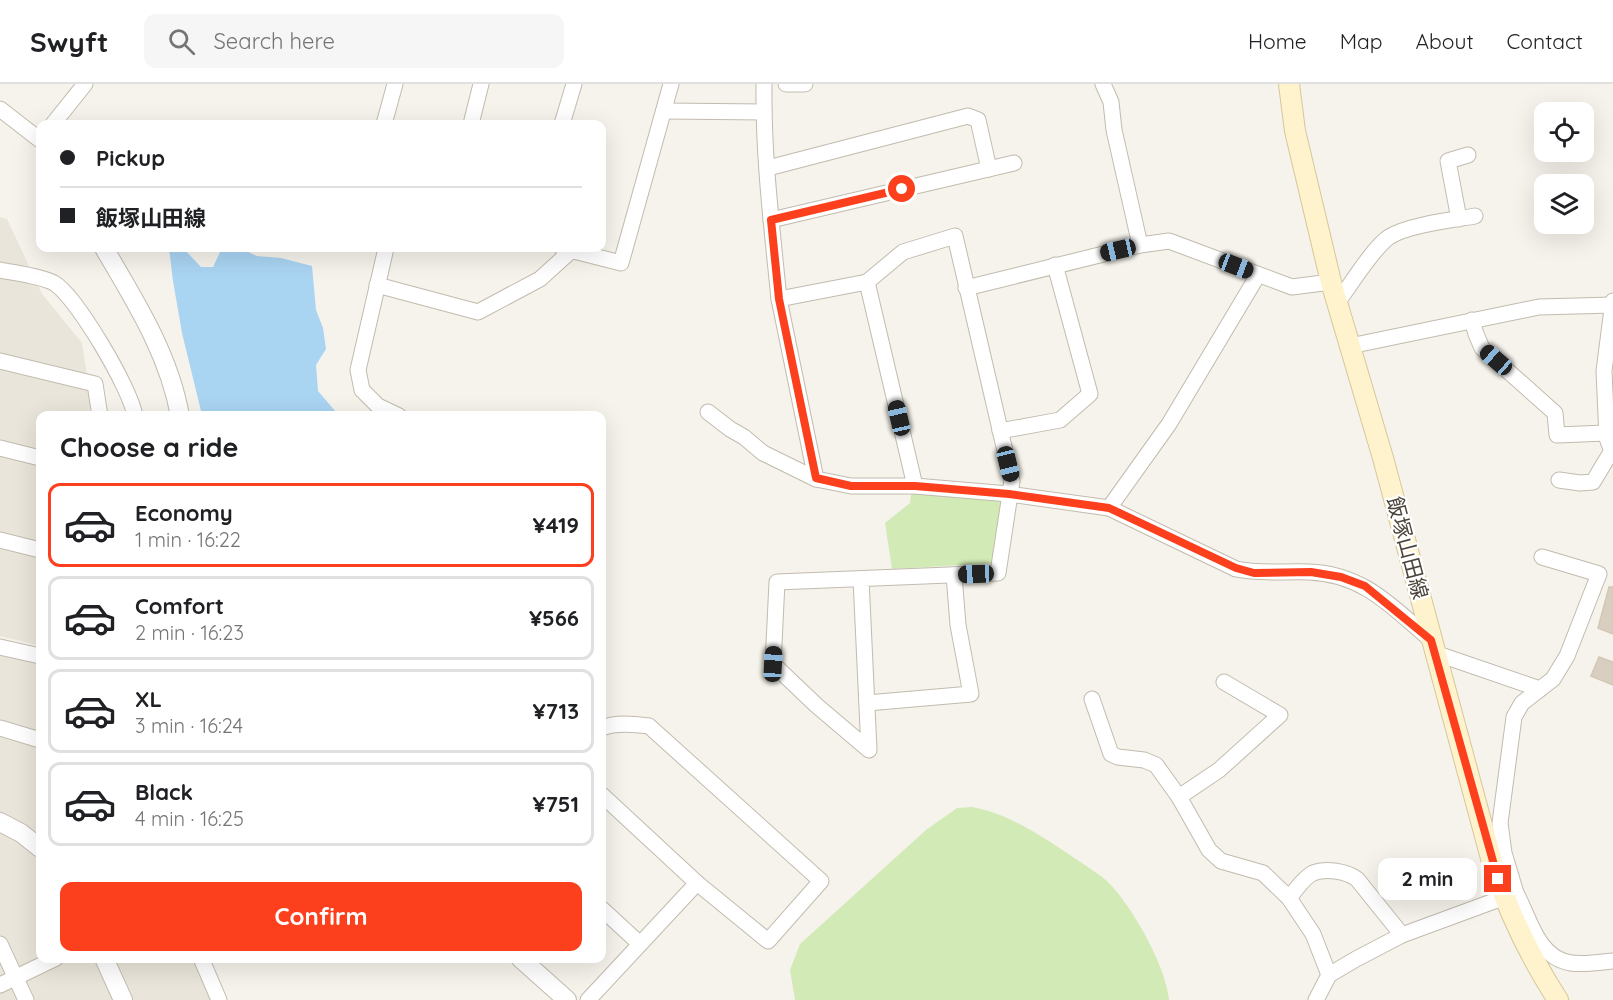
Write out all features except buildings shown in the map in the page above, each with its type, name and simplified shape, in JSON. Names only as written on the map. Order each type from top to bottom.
[{"type":"main road","name":"飯塚山田線","points":[[1289,84],[1295,131],[1331,282],[1383,458],[1433,646],[1510,895],[1532,957],[1558,1000]]},
{"type":"street","points":[[56,120],[85,84]]},
{"type":"street","points":[[385,120],[395,84]]},
{"type":"street","points":[[472,120],[482,84]]},
{"type":"street","points":[[563,120],[574,84]]},
{"type":"street","points":[[579,252],[621,263],[671,84]]},
{"type":"street","points":[[764,84],[771,220],[779,299],[816,478]]},
{"type":"street","points":[[786,84],[805,84]]},
{"type":"street","points":[[1102,84],[1111,102],[1114,130],[1140,245]]},
{"type":"street","points":[[0,109],[36,137]]},
{"type":"street","points":[[664,111],[764,112]]},
{"type":"street","points":[[768,168],[968,116],[978,120],[989,169]]},
{"type":"street","points":[[1459,219],[1448,160],[1468,155]]},
{"type":"street","points":[[771,220],[1014,163]]},
{"type":"street","points":[[1337,303],[1389,237],[1402,231],[1475,216]]},
{"type":"street","points":[[779,299],[867,282],[903,252],[955,236],[1012,481],[998,573],[777,582],[773,664],[816,705],[869,750],[861,579]]},
{"type":"street","points":[[966,288],[1140,245],[1169,241],[1292,287],[1331,282]]},
{"type":"street","points":[[106,252],[148,322],[163,358],[179,411]]},
{"type":"street","points":[[385,252],[358,370],[362,390],[378,406],[388,411]]},
{"type":"street","points":[[377,285],[478,312],[540,279],[564,252]]},
{"type":"street","points":[[1000,431],[1060,420],[1090,394],[1055,265]]},
{"type":"street","points":[[0,270],[52,282],[66,292],[119,374],[134,411]]},
{"type":"street","points":[[1109,508],[1169,424],[1258,275]]},
{"type":"street","points":[[867,282],[915,486]]},
{"type":"street","points":[[1350,346],[1539,307],[1613,303],[1604,371],[1606,433],[1612,454],[1593,482],[1559,480]]},
{"type":"street","points":[[1472,320],[1482,348],[1555,413],[1557,435],[1606,433]]},
{"type":"street","points":[[0,361],[95,384],[99,411]]},
{"type":"street","points":[[708,412],[763,453],[816,478],[851,486],[915,486],[1009,494],[1109,508],[1236,568],[1254,573],[1311,572],[1341,577],[1365,586],[1433,646],[1540,689]]},
{"type":"street","points":[[0,448],[36,457]]},
{"type":"street","points":[[0,540],[36,549]]},
{"type":"street","points":[[1542,557],[1606,575],[1567,656],[1553,679],[1522,703],[1514,717],[1500,823],[1510,895],[1541,944],[1552,956],[1570,963],[1613,961]]},
{"type":"street","points":[[867,703],[971,694],[957,625],[954,575]]},
{"type":"street","points":[[0,647],[36,655]]},
{"type":"street","points":[[1179,797],[1219,770],[1280,715],[1224,682]]},
{"type":"street","points":[[1092,699],[1111,754],[1144,760],[1156,765],[1179,797],[1209,850],[1221,861],[1263,873],[1289,898],[1313,934],[1329,975]]},
{"type":"street","points":[[606,726],[635,724],[649,726],[821,881],[768,941],[697,883],[606,799]]},
{"type":"street","points":[[0,728],[36,739]]},
{"type":"street","points":[[0,822],[21,833],[36,845]]},
{"type":"street","points":[[1289,898],[1305,879],[1314,873],[1326,871],[1351,875],[1357,879],[1402,935]]},
{"type":"street","points":[[588,1000],[697,883]]},
{"type":"street","points":[[1316,1000],[1329,975],[1402,935],[1510,895]]},
{"type":"street","points":[[606,913],[640,944]]},
{"type":"street","points":[[0,944],[26,1000]]},
{"type":"street","points":[[0,985],[45,963]]},
{"type":"street","points":[[106,963],[123,1000]]},
{"type":"street","points":[[203,963],[219,1000]]},
{"type":"street","points":[[526,963],[567,1000]]},
{"type":"shaded area","points":[[0,217],[7,219],[42,294],[82,343],[90,411],[36,411],[36,645],[0,636]]},
{"type":"shaded area","points":[[0,653],[36,662],[36,963],[211,963],[227,1000],[0,1000]]},
{"type":"green space","points":[[911,494],[995,498],[1004,505],[995,563],[892,569],[885,523],[910,503]]},
{"type":"green space","points":[[972,807],[1001,816],[1030,829],[1108,882],[1137,921],[1155,954],[1167,986],[1169,1000],[795,1000],[790,970],[800,944],[926,830],[957,808]]},
{"type":"water","points":[[169,252],[187,252],[201,267],[213,267],[220,252],[248,252],[257,256],[281,258],[312,266],[316,310],[323,328],[326,349],[316,365],[318,391],[335,411],[201,411],[182,333]]},
{"type":"route","points":[[902,189],[771,220],[779,299],[816,478],[851,486],[939,488],[1009,494],[1109,508],[1236,568],[1254,573],[1311,572],[1341,577],[1365,586],[1383,598],[1431,640],[1498,879]]}]
